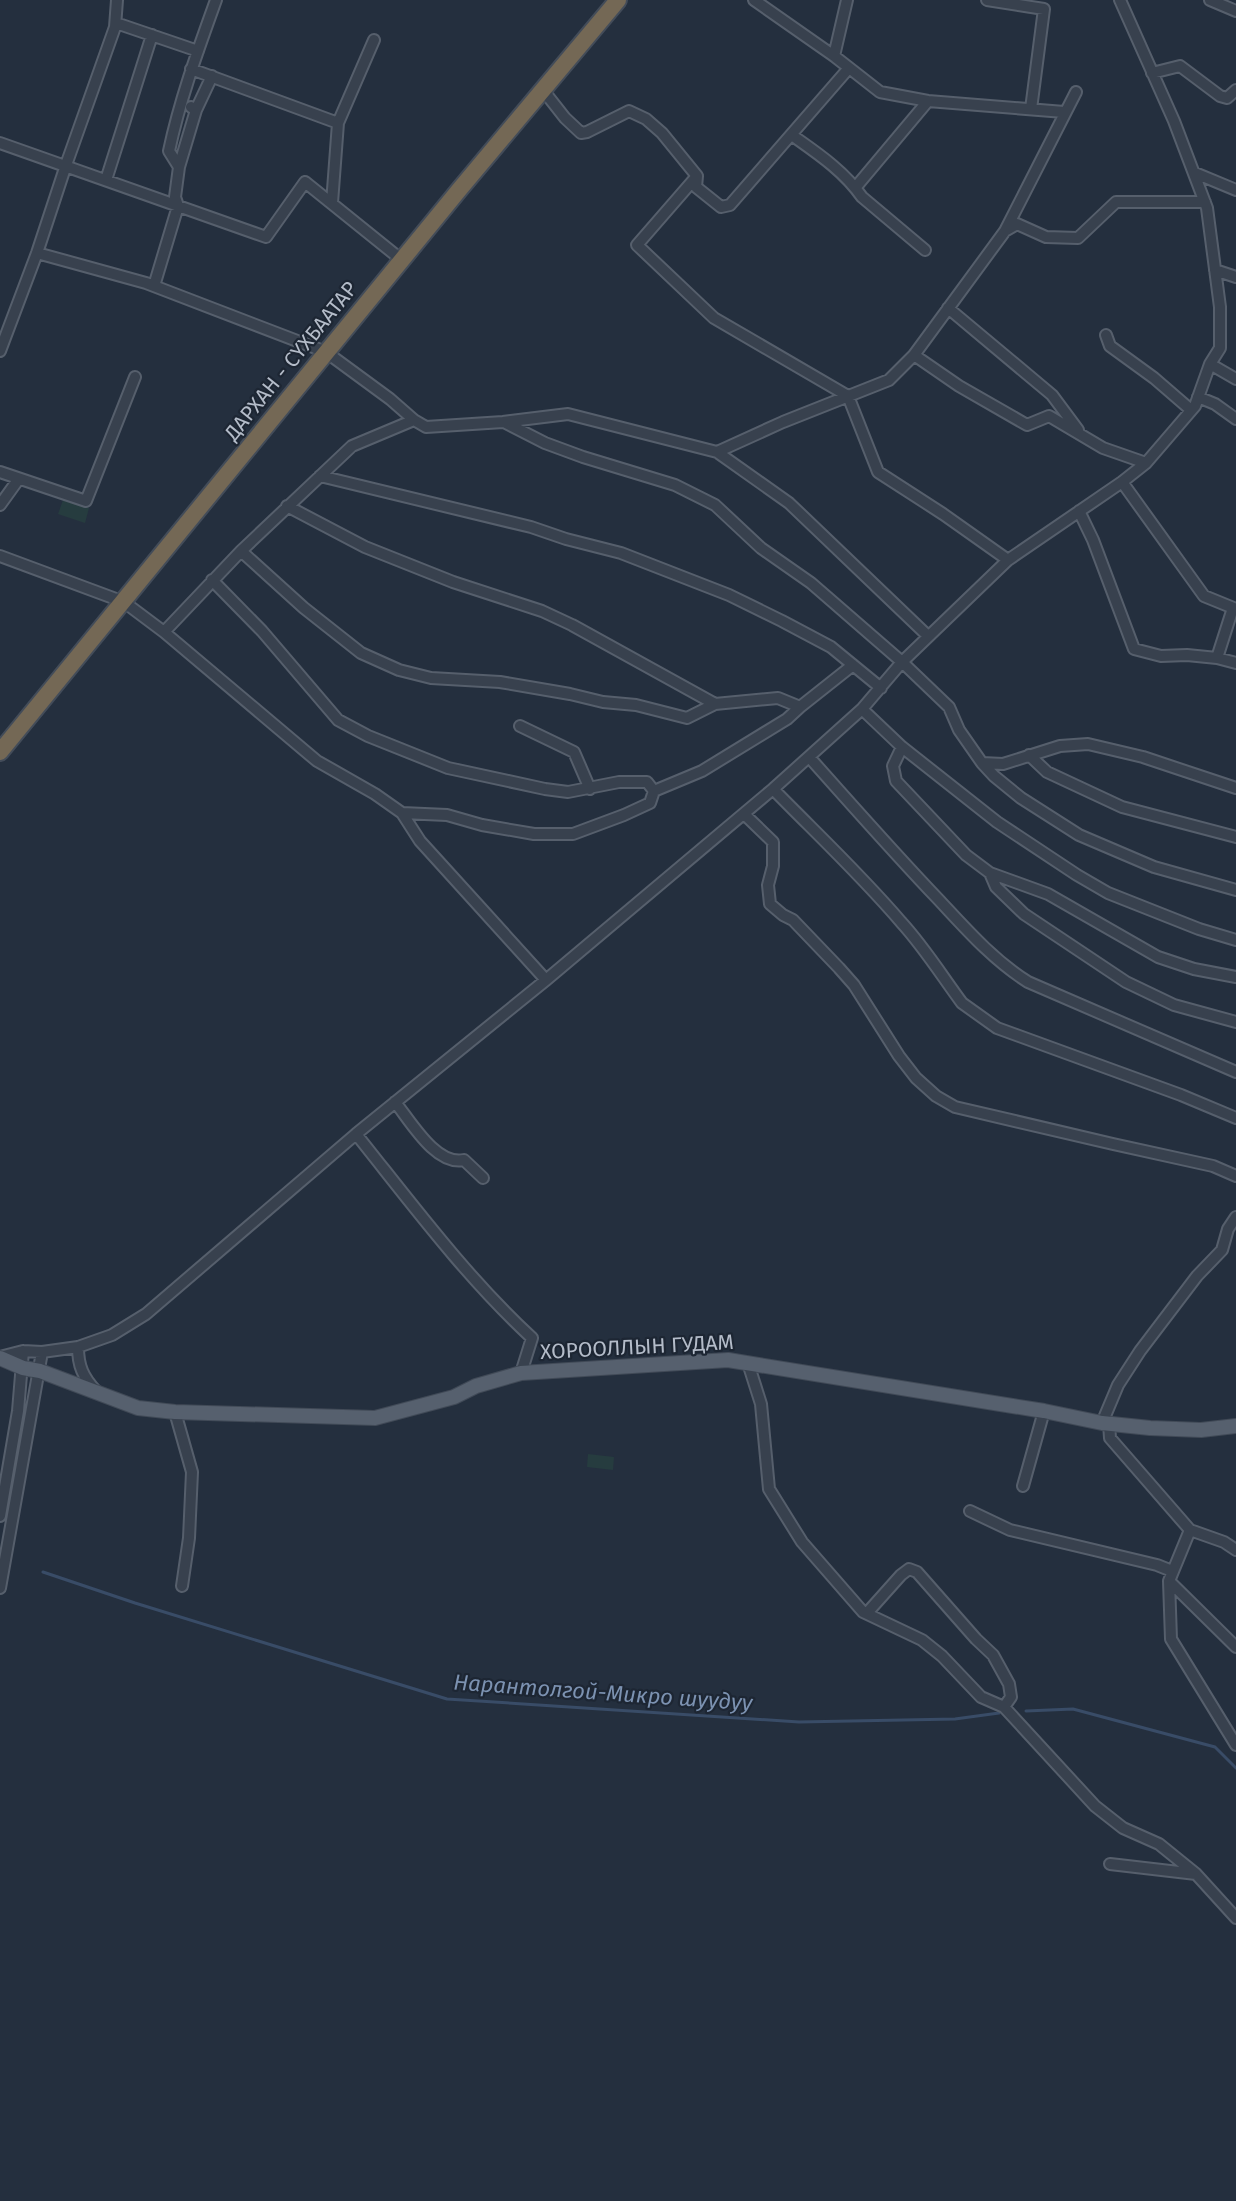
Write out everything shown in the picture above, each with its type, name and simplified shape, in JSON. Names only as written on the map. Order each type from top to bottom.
[{"type":"highway","name":"ДАРХАН - СҮХБААТАР","points":[[0,752],[459,190],[618,0]]},
{"type":"main road","name":"ХОРООЛЛЫН ГУДАМ","points":[[0,1358],[138,1407],[175,1412],[375,1418],[454,1397],[476,1386],[521,1373],[728,1360],[1106,1423],[1201,1430],[1236,1426]]},
{"type":"street","points":[[0,351],[37,253],[116,23],[117,0]]},
{"type":"street","points":[[179,167],[169,151],[185,87],[216,0]]},
{"type":"street","points":[[754,0],[834,56],[880,92],[928,101],[1064,112]]},
{"type":"street","points":[[834,56],[847,0]]},
{"type":"street","points":[[987,0],[1044,9],[1031,109]]},
{"type":"street","points":[[0,1358],[23,1351],[42,1352],[78,1347],[112,1335],[146,1314],[356,1134],[546,980],[773,789],[862,709],[902,662],[1008,560],[1146,463],[1191,410],[1210,364],[1220,348],[1220,307],[1205,202],[1195,173],[1120,0]]},
{"type":"street","points":[[1210,0],[1236,11]]},
{"type":"street","points":[[116,23],[198,51]]},
{"type":"street","points":[[106,180],[153,35]]},
{"type":"street","points":[[332,203],[338,123],[374,40]]},
{"type":"street","points":[[1152,73],[1179,66],[1220,96],[1227,98],[1236,90]]},
{"type":"street","points":[[543,90],[565,118],[581,133],[629,111],[646,119],[662,133],[697,176],[696,187],[721,207],[730,205],[793,136],[849,68]]},
{"type":"street","points":[[191,69],[338,123]]},
{"type":"street","points":[[154,286],[178,206],[174,197],[179,167],[196,110],[212,76]]},
{"type":"street","points":[[717,452],[783,422],[889,380],[914,356],[1005,231],[1076,92]]},
{"type":"street","points":[[855,188],[928,101]]},
{"type":"street","points":[[182,104],[196,110]]},
{"type":"street","points":[[793,136],[825,159],[855,188],[861,197],[925,250]]},
{"type":"street","points":[[0,143],[266,237],[305,182],[403,261]]},
{"type":"street","points":[[1195,173],[1236,190]]},
{"type":"street","points":[[697,176],[637,245],[714,318],[848,396],[878,472],[1008,560]]},
{"type":"street","points":[[1005,231],[1017,224],[1046,237],[1077,238],[1116,202],[1205,202]]},
{"type":"street","points":[[37,253],[154,286],[326,352],[426,427],[503,422],[568,414],[717,452],[789,503],[928,636]]},
{"type":"street","points":[[1215,270],[1236,277]]},
{"type":"street","points":[[948,308],[1052,394],[1082,435]]},
{"type":"street","points":[[1106,335],[1110,346],[1154,378],[1191,410]]},
{"type":"street","points":[[914,356],[959,386],[1027,425],[1049,416],[1103,448],[1146,463]]},
{"type":"street","points":[[1210,364],[1236,379]]},
{"type":"street","points":[[0,472],[18,480],[86,501],[135,377]]},
{"type":"street","points":[[1198,397],[1215,404],[1236,419]]},
{"type":"street","points":[[164,632],[241,551],[352,446],[414,420]]},
{"type":"street","points":[[503,422],[545,443],[675,485],[715,505],[761,548],[811,583],[949,706],[959,730],[982,763],[1021,798],[1079,835],[1154,867],[1236,890]]},
{"type":"street","points":[[320,476],[531,527],[621,554],[740,600],[831,647],[881,688]]},
{"type":"street","points":[[0,505],[18,480]]},
{"type":"street","points":[[1122,482],[1204,596],[1234,609],[1216,658]]},
{"type":"street","points":[[287,506],[365,547],[453,582],[552,616],[672,678],[715,704]]},
{"type":"street","points":[[1079,512],[1093,540],[1134,649],[1161,657],[1187,655],[1236,663]]},
{"type":"street","points":[[241,551],[304,608],[361,653],[399,670],[431,678],[500,682],[603,702],[636,705],[687,718],[715,704],[778,698],[800,707]]},
{"type":"street","points":[[0,556],[124,602],[164,632],[317,761],[375,794],[402,813],[420,841],[546,980]]},
{"type":"street","points":[[212,580],[262,631],[338,720],[368,736],[448,768],[568,792],[619,782],[647,782],[654,791]]},
{"type":"street","points":[[402,813],[447,815],[482,825],[534,834],[573,834],[650,803],[654,791],[702,771],[787,719],[853,665]]},
{"type":"street","points":[[862,709],[902,747],[997,822],[1108,893],[1199,929],[1236,940]]},
{"type":"street","points":[[520,726],[574,752],[590,789]]},
{"type":"street","points":[[982,763],[1003,764],[1060,746],[1089,744],[1143,757],[1236,788]]},
{"type":"street","points":[[902,747],[893,766],[896,781],[966,855],[990,873],[1048,894],[1158,957],[1194,969],[1236,977]]},
{"type":"street","points":[[1029,755],[1047,772],[1122,807],[1236,837]]},
{"type":"street","points":[[809,757],[975,939],[1015,974],[1028,982],[1236,1072]]},
{"type":"street","points":[[773,789],[834,848],[903,924],[962,1003],[975,1013],[997,1028],[1181,1095],[1236,1119]]},
{"type":"street","points":[[744,814],[773,842],[773,866],[768,885],[770,904],[793,921],[854,985],[906,1065],[916,1078],[936,1096],[955,1107],[1213,1166],[1236,1176]]},
{"type":"street","points":[[990,873],[996,887],[1024,914],[1118,978],[1174,1005],[1236,1022]]},
{"type":"street","points":[[395,1102],[429,1145],[441,1156],[450,1160],[464,1160],[483,1178]]},
{"type":"street","points":[[356,1134],[474,1280],[532,1338],[521,1373]]},
{"type":"street","points":[[1236,1217],[1228,1229],[1222,1250],[1197,1276],[1140,1351],[1118,1385],[1106,1423],[1110,1438],[1190,1530],[1224,1542],[1236,1550]]},
{"type":"street","points":[[78,1347],[78,1360],[82,1373],[98,1394]]},
{"type":"street","points":[[0,1516],[23,1368],[23,1351]]},
{"type":"street","points":[[0,1588],[42,1352]]},
{"type":"street","points":[[748,1364],[761,1404],[769,1489],[802,1542],[867,1613],[922,1640],[942,1656],[981,1697],[1004,1707],[1095,1806],[1123,1828],[1158,1844],[1196,1874],[1236,1918]]},
{"type":"street","points":[[1023,1486],[1044,1411]]},
{"type":"street","points":[[175,1412],[192,1472],[189,1538],[182,1586]]},
{"type":"street","points":[[970,1511],[1010,1530],[1157,1565],[1236,1647]]},
{"type":"street","points":[[1190,1530],[1170,1576],[1171,1639],[1236,1745]]},
{"type":"street","points":[[867,1613],[901,1575],[909,1569],[917,1572],[993,1655],[1010,1684],[1011,1697],[1004,1707]]},
{"type":"street","points":[[1110,1864],[1196,1874]]},
{"type":"green space","points":[[63,500],[89,508],[85,523],[58,514]]},
{"type":"green space","points":[[588,1454],[614,1457],[613,1470],[587,1467]]},
{"type":"waterway","name":"Нарантолгой-Микро шуудуу","points":[[43,1572],[135,1603],[447,1699],[799,1722],[955,1719],[999,1713]]},
{"type":"waterway","name":"Нарантолгой-Микро шуудуу","points":[[1026,1711],[1073,1709],[1215,1747],[1236,1768]]}]
